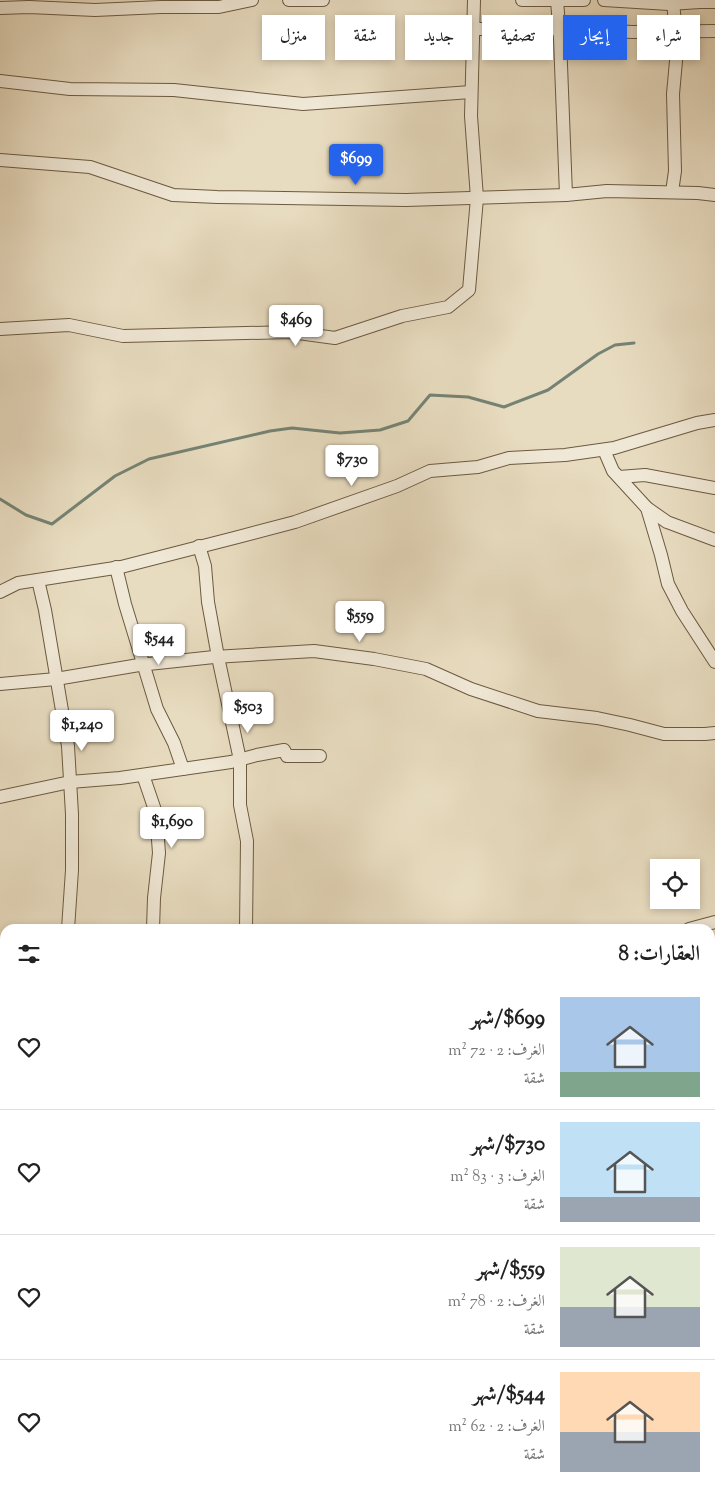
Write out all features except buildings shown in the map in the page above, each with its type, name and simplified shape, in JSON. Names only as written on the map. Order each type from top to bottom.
[{"type":"street","points":[[0,8],[29,7],[95,10],[219,7],[252,0]]},
{"type":"street","points":[[289,0],[323,0]]},
{"type":"street","points":[[0,329],[68,325],[123,336],[291,332],[335,338],[402,316],[448,307],[469,290],[477,198],[471,116],[474,0]]},
{"type":"street","points":[[522,0],[584,0]]},
{"type":"street","points":[[557,0],[566,195]]},
{"type":"street","points":[[604,0],[715,2]]},
{"type":"street","points":[[673,2],[674,15]]},
{"type":"street","points":[[473,28],[637,32]]},
{"type":"street","points":[[700,31],[715,31]]},
{"type":"street","points":[[672,192],[675,171],[673,94],[676,60]]},
{"type":"street","points":[[0,81],[70,89],[174,90],[303,104],[471,92]]},
{"type":"street","points":[[0,160],[90,166],[173,195],[406,200],[566,195],[607,191],[715,195]]},
{"type":"street","points":[[0,592],[18,584],[116,568],[294,522],[397,486],[430,471],[478,467],[509,458],[565,455],[604,450],[697,423],[715,420]]},
{"type":"street","points":[[604,450],[613,471],[648,508],[667,522],[715,540]]},
{"type":"street","points":[[619,477],[644,475],[715,488]]},
{"type":"street","points":[[648,508],[668,584],[682,611],[715,662]]},
{"type":"street","points":[[199,546],[205,566],[208,602],[218,657],[240,760],[240,805],[247,841],[246,924]]},
{"type":"street","points":[[116,568],[157,709],[174,743],[183,770]]},
{"type":"street","points":[[38,580],[45,610],[68,746],[72,870],[68,924]]},
{"type":"street","points":[[0,684],[56,679],[144,664],[314,651],[374,659],[426,669],[471,689],[538,711],[597,718],[664,734],[715,733]]},
{"type":"street","points":[[0,797],[70,782],[183,770],[284,750],[286,756],[320,756]]},
{"type":"street","points":[[143,775],[156,813],[159,853],[153,924]]},
{"type":"waterway","points":[[0,499],[26,515],[52,524],[115,476],[149,459],[270,431],[292,428],[340,433],[380,430],[408,421],[430,395],[468,397],[504,407],[548,390],[598,354],[615,345],[634,343]]}]
